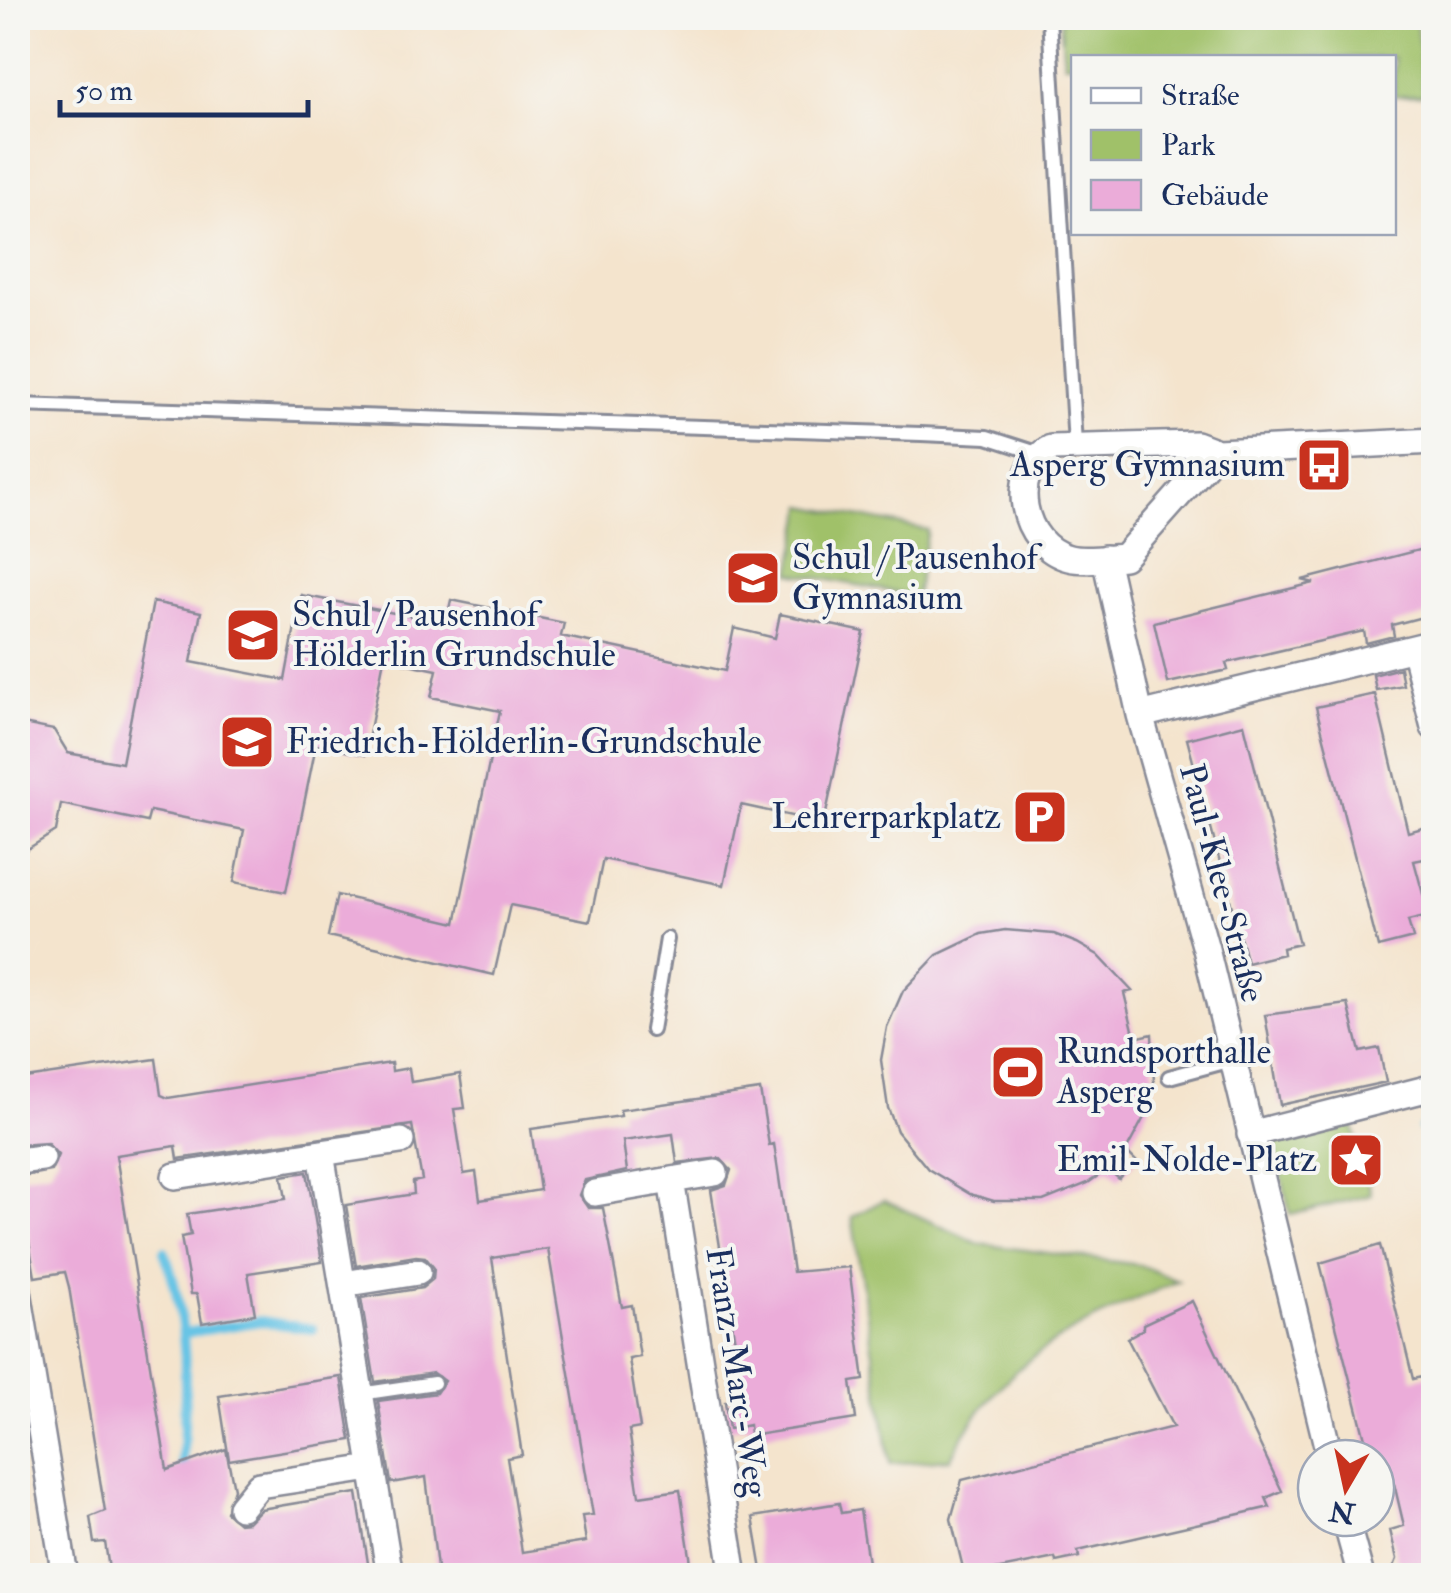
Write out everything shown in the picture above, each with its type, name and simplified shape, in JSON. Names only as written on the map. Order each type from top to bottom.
[{"type":"street","points":[[1217,452],[1124,556],[1069,558],[1050,548],[1034,532],[1025,515],[1026,475],[1040,454],[1075,445],[1196,444],[1217,452],[1434,441]]},
{"type":"street","name":"Paul-Klee-Straße","points":[[1105,558],[1140,715],[1232,1060],[1325,1438]]},
{"type":"street","points":[[1140,715],[1424,645],[1434,727]]},
{"type":"street","points":[[1250,1134],[1434,1088]]},
{"type":"street","points":[[176,1176],[401,1141]]},
{"type":"street","points":[[321,1154],[390,1576]]},
{"type":"street","points":[[595,1193],[715,1173]]},
{"type":"street","name":"Franz-Marc-Weg","points":[[671,1180],[734,1576]]},
{"type":"street","points":[[342,1284],[418,1272]]},
{"type":"street","points":[[18,1291],[64,1576]]},
{"type":"street","points":[[241,1507],[259,1485],[372,1468]]},
{"type":"street","points":[[1351,1538],[1362,1576]]},
{"type":"lane","points":[[1049,18],[1075,445]]},
{"type":"lane","points":[[18,405],[987,437],[1040,454]]},
{"type":"lane","points":[[652,1030],[668,939]]},
{"type":"lane","points":[[1169,1077],[1232,1060]]},
{"type":"lane","points":[[360,1394],[434,1383]]},
{"type":"green space","points":[[1060,18],[1416,18],[1424,95],[1396,96],[1396,55],[1071,55],[1071,63],[1064,63]]},
{"type":"green space","points":[[804,506],[928,530],[916,596],[791,573]]},
{"type":"green space","points":[[1352,1121],[1371,1195],[1290,1215],[1274,1141]]},
{"type":"green space","points":[[884,1200],[979,1244],[1140,1265],[1178,1281],[1075,1329],[1019,1368],[971,1423],[950,1459],[890,1464],[852,1217]]},
{"type":"building","points":[[1434,546],[1434,614],[1392,625],[1394,636],[1366,643],[1364,631],[1226,663],[1228,670],[1168,683],[1154,622],[1314,583],[1302,580]]},
{"type":"building","points":[[301,595],[446,623],[451,600],[564,623],[561,636],[725,671],[734,628],[775,638],[780,614],[864,632],[824,823],[741,805],[724,885],[603,859],[590,921],[510,905],[494,975],[328,936],[337,895],[456,923],[500,711],[431,697],[437,670],[384,659],[365,755],[316,745],[286,892],[234,882],[244,830],[150,811],[147,822],[61,804],[56,831],[18,855],[18,723],[54,730],[68,753],[122,763],[153,602],[201,612],[191,662],[285,680]]},
{"type":"building","points":[[1400,668],[1403,685],[1376,690],[1373,675]]},
{"type":"building","points":[[1375,694],[1408,832],[1434,825],[1434,857],[1414,861],[1429,916],[1408,921],[1413,938],[1378,947],[1316,707]]},
{"type":"building","points":[[1244,724],[1299,944],[1282,948],[1283,954],[1247,963],[1187,739]]},
{"type":"building","name":"Rundsporthalle Asperg","points":[[1005,930],[1054,934],[1098,955],[1132,991],[1124,993],[1135,1038],[1152,1034],[1154,1084],[1149,1108],[1126,1151],[1136,1161],[1119,1179],[1108,1169],[1088,1183],[1043,1201],[994,1201],[970,1194],[928,1169],[897,1131],[888,1108],[881,1060],[887,1027],[903,991],[937,955],[981,934]]},
{"type":"building","points":[[1348,1004],[1360,1052],[1379,1048],[1386,1082],[1280,1105],[1265,1015]]},
{"type":"building","points":[[156,1059],[161,1095],[168,1098],[391,1063],[392,1071],[409,1068],[411,1082],[460,1074],[465,1108],[454,1109],[464,1174],[476,1172],[480,1200],[540,1190],[531,1129],[621,1116],[620,1110],[760,1090],[769,1145],[774,1144],[793,1272],[849,1267],[864,1380],[851,1382],[856,1419],[750,1436],[749,1425],[729,1429],[725,1402],[744,1399],[711,1190],[726,1185],[731,1170],[720,1158],[677,1163],[673,1134],[623,1141],[627,1171],[585,1180],[579,1195],[588,1208],[603,1208],[622,1307],[632,1305],[640,1357],[629,1359],[640,1428],[629,1430],[639,1496],[680,1490],[693,1576],[438,1576],[426,1477],[391,1483],[378,1401],[436,1393],[444,1381],[433,1373],[375,1382],[361,1298],[422,1288],[433,1279],[434,1268],[425,1257],[416,1256],[356,1266],[346,1205],[414,1194],[413,1182],[422,1180],[412,1125],[178,1159],[176,1146],[116,1155],[167,1470],[226,1449],[234,1489],[226,1512],[239,1523],[248,1522],[261,1509],[357,1493],[370,1576],[110,1576],[105,1542],[94,1543],[90,1517],[105,1511],[69,1287],[65,1272],[35,1277],[18,1177],[51,1171],[58,1155],[47,1143],[18,1145],[18,1079]],"holes":[[[548,1249],[593,1515],[582,1516],[586,1542],[522,1552],[507,1458],[522,1455],[492,1258]]]},
{"type":"building","points":[[307,1172],[322,1262],[248,1273],[255,1314],[202,1323],[197,1294],[191,1294],[181,1237],[191,1235],[187,1214],[286,1199],[282,1176]]},
{"type":"building","points":[[1380,1245],[1413,1379],[1434,1374],[1434,1576],[1409,1576],[1393,1569],[1397,1559],[1392,1538],[1396,1538],[1396,1528],[1404,1526],[1396,1492],[1396,1438],[1365,1438],[1320,1263]]},
{"type":"building","points":[[1192,1301],[1282,1491],[1266,1498],[1270,1507],[1078,1551],[1079,1557],[965,1576],[951,1519],[962,1480],[1173,1427],[1127,1338],[1143,1329],[1143,1324]]},
{"type":"building","points":[[341,1377],[351,1440],[229,1460],[219,1396]]},
{"type":"building","points":[[839,1503],[841,1513],[860,1510],[870,1576],[763,1576],[753,1517]]},
{"type":"waterway","points":[[1422,1129],[1434,1126]]},
{"type":"waterway","points":[[164,1251],[183,1332],[182,1469]]},
{"type":"waterway","points":[[185,1333],[261,1321],[313,1329]]},
{"type":"place","name":"Asperg Gymnasium","points":[[1324,465]]},
{"type":"place","name":"Schul / Pausenhof Gymnasium","points":[[753,578]]},
{"type":"place","name":"Schul / Pausenhof Hölderlin Grundschule","points":[[253,635]]},
{"type":"place","name":"Friedrich-Hölderlin-Grundschule","points":[[247,742]]},
{"type":"place","name":"Lehrerparkplatz","points":[[1040,817]]},
{"type":"place","name":"Rundsporthalle Asperg","points":[[1018,1072]]},
{"type":"place","name":"Emil-Nolde-Platz","points":[[1356,1160]]}]
